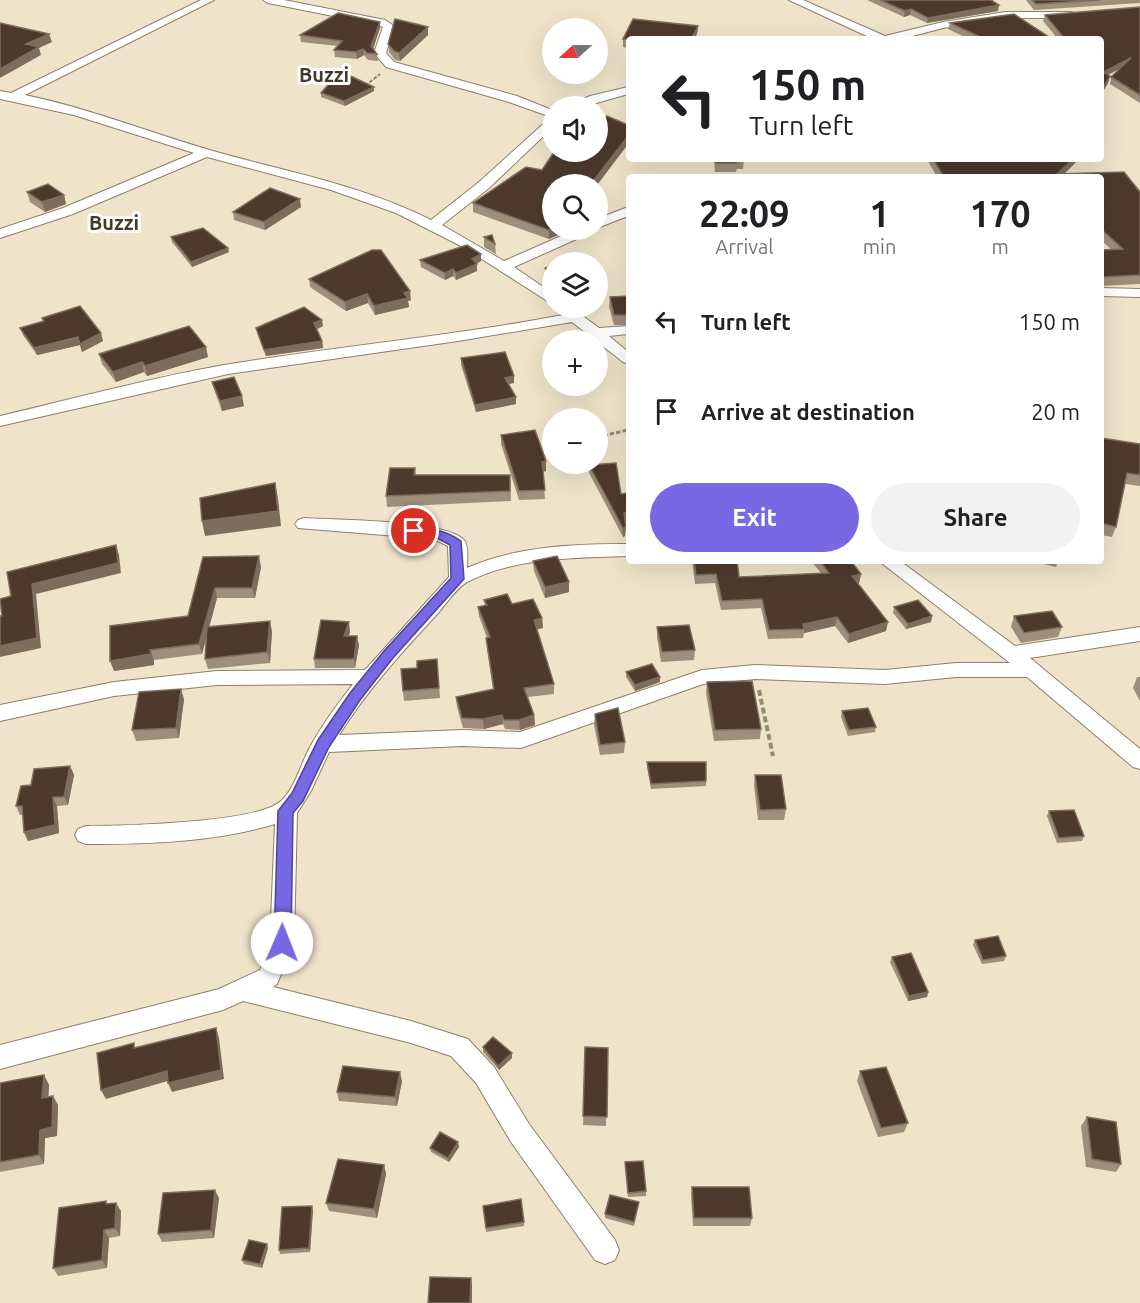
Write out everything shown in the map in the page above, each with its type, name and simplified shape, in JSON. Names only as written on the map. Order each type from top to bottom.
[{"type":"street","points":[[6,96],[209,0]]},
{"type":"street","points":[[268,0],[387,25],[389,26],[380,53],[390,65],[513,99],[542,110]]},
{"type":"street","points":[[794,0],[875,36]]},
{"type":"street","points":[[900,36],[943,25],[1005,15],[1084,14]]},
{"type":"street","points":[[607,96],[626,91]]},
{"type":"street","points":[[6,96],[75,112],[206,153],[344,190],[454,235],[542,293]]},
{"type":"street","points":[[434,225],[484,185],[542,130]]},
{"type":"street","points":[[0,234],[68,211],[206,153]]},
{"type":"street","points":[[608,219],[626,212]]},
{"type":"street","points":[[502,267],[563,240]]},
{"type":"street","points":[[1104,292],[1140,293]]},
{"type":"street","points":[[0,421],[196,375],[273,362],[462,338],[544,318]]},
{"type":"street","points":[[577,318],[594,330]]},
{"type":"street","points":[[608,332],[626,330]]},
{"type":"street","points":[[608,342],[626,357]]},
{"type":"street","points":[[304,524],[436,533],[457,544],[458,579]]},
{"type":"street","points":[[86,835],[142,836],[191,832],[286,811],[298,797],[323,744],[371,677],[458,579],[471,572],[507,562],[569,552],[626,550]]},
{"type":"street","points":[[898,564],[1012,654],[1028,670],[1140,761]]},
{"type":"street","points":[[1012,654],[1140,634]]},
{"type":"street","points":[[323,744],[462,738],[520,740],[702,677],[755,672],[885,677],[956,670],[1028,670]]},
{"type":"street","points":[[0,713],[114,688],[217,678],[371,677]]},
{"type":"street","points":[[0,1057],[223,999],[269,977],[282,943],[286,811]]},
{"type":"street","points":[[242,990],[411,1032],[459,1047],[485,1075],[520,1133],[605,1250]]},
{"type":"path","points":[[357,93],[390,65]]},
{"type":"path","points":[[608,435],[626,430]]},
{"type":"path","points":[[755,672],[772,756]]},
{"type":"building","points":[[880,0],[991,0],[999,5],[928,18],[911,9],[905,11]]},
{"type":"building","points":[[1032,0],[1100,0],[1036,4]]},
{"type":"building","points":[[1140,7],[1140,95],[1111,77],[1131,58],[1104,72],[1104,36],[1062,36],[1045,15]]},
{"type":"building","points":[[338,13],[380,22],[371,46],[377,54],[367,53],[363,49],[356,52],[334,50],[342,41],[300,35]]},
{"type":"building","points":[[1014,14],[1047,36],[978,36],[950,23]]},
{"type":"building","points":[[395,19],[428,27],[399,53],[388,44]]},
{"type":"building","points":[[633,19],[698,26],[693,36],[626,36],[626,39],[623,39]]},
{"type":"building","points":[[0,23],[49,34],[26,44],[39,47],[0,69]]},
{"type":"building","points":[[340,71],[374,87],[344,101],[321,93]]},
{"type":"building","points":[[1104,73],[1110,76],[1104,86]]},
{"type":"building","points":[[608,116],[626,124],[626,139],[608,162]]},
{"type":"building","points":[[547,162],[608,162],[599,174],[542,174],[542,228],[473,203],[526,167],[542,170]]},
{"type":"building","points":[[935,162],[1070,162],[1057,174],[942,174]]},
{"type":"building","points":[[1124,172],[1140,192],[1140,275],[1104,277],[1104,250],[1123,249],[1104,232],[1104,174],[1057,174]]},
{"type":"building","points":[[48,184],[64,195],[42,202],[27,192]]},
{"type":"building","points":[[270,188],[300,199],[264,222],[233,212]]},
{"type":"building","points":[[203,228],[228,248],[191,262],[171,237]]},
{"type":"building","points":[[492,235],[495,244],[484,237]]},
{"type":"building","points":[[467,245],[481,254],[472,259],[477,264],[456,273],[453,269],[445,273],[420,260]]},
{"type":"building","points":[[372,250],[381,250],[410,291],[404,293],[408,298],[374,306],[367,294],[345,302],[309,279]]},
{"type":"building","points":[[626,296],[626,315],[614,315],[610,297]]},
{"type":"building","points":[[80,306],[101,333],[80,344],[78,337],[34,348],[20,328],[44,321],[42,318]]},
{"type":"building","points":[[304,307],[322,320],[314,323],[322,341],[264,350],[256,328]]},
{"type":"building","points":[[189,326],[206,347],[145,366],[142,362],[113,372],[99,354]]},
{"type":"building","points":[[505,352],[514,376],[505,378],[516,397],[475,405],[461,358]]},
{"type":"building","points":[[234,377],[242,396],[220,401],[212,382]]},
{"type":"building","points":[[535,430],[542,450],[542,474],[545,490],[519,491],[501,435]]},
{"type":"building","points":[[1104,438],[1140,444],[1140,475],[1127,473],[1116,527],[1104,524]]},
{"type":"building","points":[[616,463],[621,494],[626,493],[626,512],[624,513],[626,527],[623,528],[594,474],[608,474],[608,464]]},
{"type":"building","points":[[390,468],[415,468],[414,475],[510,475],[510,491],[386,496]]},
{"type":"building","points":[[275,483],[278,511],[202,521],[200,498]]},
{"type":"building","points":[[116,545],[118,563],[32,584],[37,638],[0,646],[0,616],[2,616],[0,599],[11,596],[7,572]]},
{"type":"building","points":[[259,556],[252,588],[215,588],[199,644],[150,650],[151,654],[110,661],[110,626],[188,616],[203,557]]},
{"type":"building","points":[[557,556],[569,582],[545,587],[533,561]]},
{"type":"building","points":[[694,564],[737,564],[739,577],[829,573],[822,564],[853,564],[861,574],[852,576],[888,622],[849,634],[837,617],[803,624],[804,629],[769,630],[762,599],[722,601],[716,574],[696,575]]},
{"type":"building","points":[[507,594],[512,604],[533,599],[542,618],[534,620],[554,684],[524,688],[534,715],[519,720],[504,720],[502,715],[483,719],[462,718],[456,697],[494,689],[486,638],[490,637],[478,607],[487,605],[484,600]]},
{"type":"building","points":[[918,600],[932,616],[908,624],[894,607]]},
{"type":"building","points":[[1052,611],[1062,627],[1024,633],[1014,616]]},
{"type":"building","points":[[321,620],[349,622],[344,636],[357,636],[354,659],[314,659]]},
{"type":"building","points":[[270,621],[267,652],[205,659],[207,627]]},
{"type":"building","points":[[689,625],[695,650],[662,652],[657,627]]},
{"type":"building","points":[[437,659],[439,688],[403,691],[401,669],[417,668],[417,661]]},
{"type":"building","points":[[652,664],[660,677],[635,685],[626,672]]},
{"type":"building","points":[[752,681],[761,729],[715,730],[707,682]]},
{"type":"building","points":[[181,689],[176,728],[132,730],[139,692]]},
{"type":"building","points":[[618,708],[625,742],[600,745],[595,714]]},
{"type":"building","points":[[868,708],[876,727],[849,730],[842,711]]},
{"type":"building","points":[[647,762],[706,762],[706,781],[651,784]]},
{"type":"building","points":[[70,766],[64,797],[53,797],[55,825],[24,832],[22,806],[16,806],[21,786],[31,785],[34,769]]},
{"type":"building","points":[[755,775],[781,775],[786,809],[760,810]]},
{"type":"building","points":[[1074,810],[1084,836],[1059,838],[1049,811]]},
{"type":"building","points":[[998,936],[1006,956],[983,960],[975,940]]},
{"type":"building","points":[[911,953],[928,992],[909,996],[892,957]]},
{"type":"building","points":[[216,1028],[221,1070],[168,1083],[167,1071],[101,1090],[97,1053],[134,1043],[134,1048]]},
{"type":"building","points":[[493,1037],[512,1053],[498,1066],[483,1047]]},
{"type":"building","points":[[585,1047],[608,1048],[607,1117],[583,1116]]},
{"type":"building","points":[[343,1066],[400,1072],[395,1097],[337,1092]]},
{"type":"building","points":[[886,1067],[908,1123],[881,1128],[860,1071]]},
{"type":"building","points":[[44,1075],[42,1098],[53,1096],[52,1127],[40,1130],[39,1155],[0,1162],[0,1083]]},
{"type":"building","points":[[1087,1117],[1116,1122],[1121,1164],[1092,1159]]},
{"type":"building","points":[[440,1132],[458,1142],[448,1158],[430,1148]]},
{"type":"building","points":[[338,1159],[384,1165],[374,1209],[326,1203]]},
{"type":"building","points":[[643,1161],[646,1191],[628,1193],[625,1162]]},
{"type":"building","points":[[692,1187],[749,1187],[752,1218],[694,1218]]},
{"type":"building","points":[[215,1190],[211,1230],[158,1234],[163,1193]]},
{"type":"building","points":[[610,1195],[639,1202],[634,1222],[605,1214]]},
{"type":"building","points":[[521,1199],[524,1222],[486,1228],[483,1206]]},
{"type":"building","points":[[106,1201],[106,1204],[116,1203],[115,1228],[104,1230],[102,1260],[53,1268],[59,1208]]},
{"type":"building","points":[[312,1206],[309,1248],[279,1250],[282,1207]]},
{"type":"building","points":[[249,1240],[267,1244],[260,1264],[242,1260]]},
{"type":"building","points":[[430,1277],[471,1278],[470,1303],[428,1303]]},
{"type":"district","name":"Buzzi","points":[[324,75]]},
{"type":"district","name":"Buzzi","points":[[114,223]]},
{"type":"route","points":[[282,943],[286,811],[298,797],[304,780],[323,744],[355,697],[389,655],[458,579],[457,544],[436,533],[414,531]]}]
